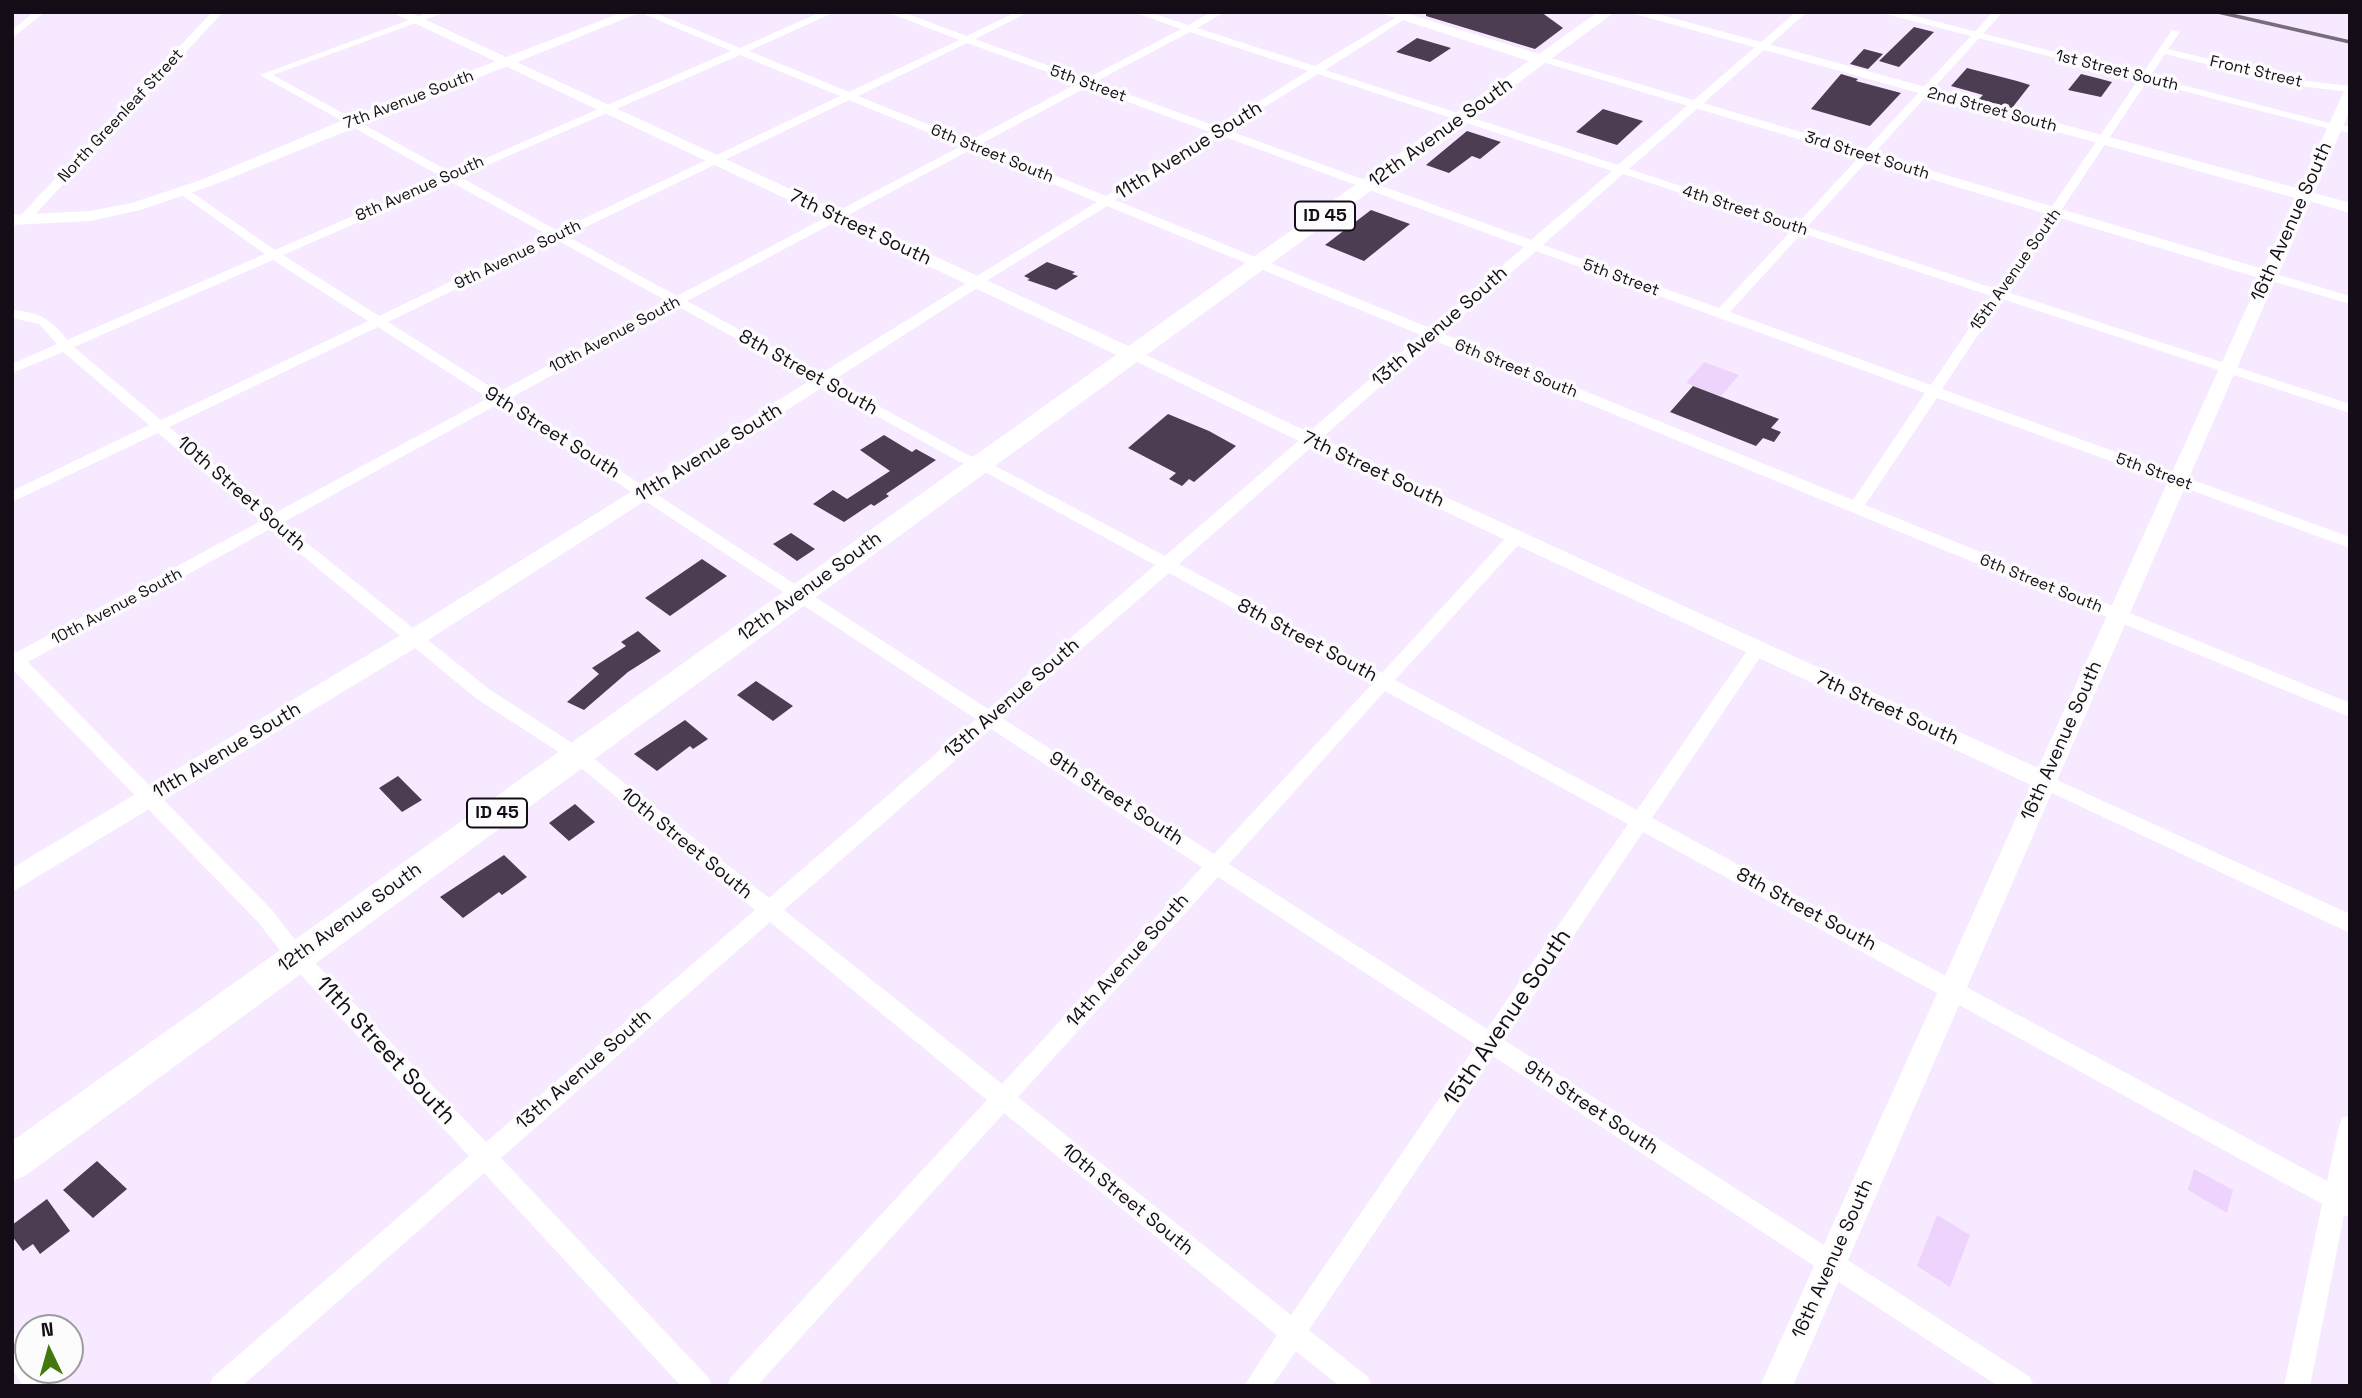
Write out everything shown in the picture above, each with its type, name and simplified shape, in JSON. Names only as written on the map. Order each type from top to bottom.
[{"type":"main road","name":"7th Street South","points":[[398,12],[1132,355]]},
{"type":"main road","name":"3rd Street South","points":[[1385,12],[1406,15],[1543,60],[2269,276]]},
{"type":"main road","name":"12th Avenue South","points":[[12,1163],[1608,12]]},
{"type":"main road","name":"2nd Street South","points":[[1635,12],[2304,195]]},
{"type":"main road","name":"16th Avenue South","points":[[2269,276],[2304,195],[2342,128],[2349,92]]},
{"type":"street","points":[[12,35],[40,12]]},
{"type":"street","name":"North Greenleaf Street","points":[[18,219],[218,12]]},
{"type":"street","points":[[417,21],[441,12]]},
{"type":"street","name":"7th Avenue South","points":[[18,219],[90,216],[135,207],[183,191],[351,122],[635,12]]},
{"type":"street","name":"6th Street South","points":[[644,12],[2350,710]]},
{"type":"street","name":"8th Avenue South","points":[[12,369],[830,12]]},
{"type":"street","name":"5th Street","points":[[892,12],[2350,543]]},
{"type":"street","name":"9th Avenue South","points":[[12,497],[1024,12]]},
{"type":"street","name":"4th Street South","points":[[1139,12],[2350,409]]},
{"type":"street","name":"10th Avenue South","points":[[14,660],[273,523],[677,301],[1220,12]]},
{"type":"street","name":"13th Avenue South","points":[[222,1386],[767,909],[1802,12]]},
{"type":"street","name":"1st Street South","points":[[1884,12],[2342,128]]},
{"type":"street","points":[[1721,314],[1998,12]]},
{"type":"street","name":"11th Avenue South","points":[[12,881],[414,638],[976,282],[1406,15]]},
{"type":"street","name":"8th Street South","points":[[417,21],[265,75],[964,458],[981,464],[1167,564],[2342,1202]]},
{"type":"street","name":"15th Avenue South","points":[[1856,507],[2175,32]]},
{"type":"street","name":"Front Street","points":[[2163,51],[2291,82],[2349,92]]},
{"type":"street","name":"9th Street South","points":[[183,191],[273,254],[646,493],[799,595],[2021,1386]]},
{"type":"street","name":"2nd Street South","points":[[2304,195],[2350,208]]},
{"type":"street","name":"3rd Street South","points":[[2269,276],[2350,300]]},
{"type":"street","name":"16th Avenue South","points":[[1776,1386],[2269,276]]},
{"type":"street","name":"10th Street South","points":[[12,314],[31,314],[47,321],[65,346],[273,523],[414,638],[483,694],[577,755],[1359,1386]]},
{"type":"street","name":"7th Street South","points":[[1132,355],[1310,441],[2350,923]]},
{"type":"street","name":"14th Avenue South","points":[[740,1386],[1516,537]]},
{"type":"street","name":"15th Avenue South","points":[[1257,1386],[1757,649]]},
{"type":"street","name":"11th Street South","points":[[14,660],[147,799],[265,916],[296,956],[699,1386]]},
{"type":"street","points":[[2297,1386],[2342,1202],[2350,1126]]},
{"type":"street","points":[[12,1345],[38,1386]]},
{"type":"shaded area","points":[[1704,362],[1739,375],[1721,396],[1686,383]]},
{"type":"shaded area","points":[[2194,1169],[2233,1190],[2227,1213],[2188,1190]]},
{"type":"shaded area","points":[[1937,1215],[1970,1235],[1950,1287],[1917,1266]]},
{"type":"building","points":[[1426,12],[1541,12],[1563,28],[1535,49],[1426,16]]},
{"type":"building","points":[[1914,27],[1934,32],[1899,67],[1879,61]]},
{"type":"building","points":[[1417,38],[1451,48],[1430,62],[1396,52]]},
{"type":"building","points":[[1864,49],[1883,54],[1868,69],[1850,64]]},
{"type":"building","points":[[1967,68],[2030,85],[2012,108],[1979,99],[1983,95],[1951,86]]},
{"type":"building","points":[[1841,74],[1858,79],[1856,81],[1901,93],[1870,126],[1811,109]]},
{"type":"building","points":[[2081,74],[2112,82],[2101,97],[2068,90]]},
{"type":"building","points":[[1603,109],[1643,121],[1617,145],[1576,132]]},
{"type":"building","points":[[1467,131],[1501,142],[1480,159],[1472,156],[1449,173],[1426,165]]},
{"type":"building","points":[[1371,210],[1410,224],[1364,261],[1325,245]]},
{"type":"building","points":[[1047,262],[1075,272],[1072,274],[1078,276],[1056,290],[1027,280],[1030,279],[1024,276]]},
{"type":"building","points":[[1693,386],[1779,419],[1771,428],[1781,432],[1774,442],[1763,438],[1756,446],[1670,412]]},
{"type":"building","points":[[1168,414],[1236,446],[1194,482],[1189,479],[1182,486],[1169,479],[1176,473],[1128,448]]},
{"type":"building","points":[[884,435],[912,452],[916,449],[936,460],[886,494],[889,496],[844,522],[813,504],[833,490],[847,499],[890,471],[860,450]]},
{"type":"building","points":[[791,533],[815,549],[797,561],[773,544]]},
{"type":"building","points":[[702,559],[727,576],[670,616],[645,598]]},
{"type":"building","points":[[638,631],[661,651],[628,672],[584,710],[567,702],[599,674],[592,668],[626,646],[621,642]]},
{"type":"building","points":[[756,681],[793,706],[773,721],[737,695]]},
{"type":"building","points":[[685,720],[708,739],[693,749],[690,746],[657,771],[634,754]]},
{"type":"building","points":[[398,776],[422,800],[402,812],[379,788]]},
{"type":"building","points":[[575,804],[595,822],[569,841],[549,823]]},
{"type":"building","points":[[504,855],[527,877],[502,895],[499,892],[463,918],[440,897]]},
{"type":"building","points":[[97,1161],[127,1189],[93,1218],[63,1190]]},
{"type":"building","points":[[47,1199],[70,1231],[40,1254],[33,1244],[23,1251],[12,1236],[12,1225]]},
{"type":"railway","points":[[2218,12],[2350,42]]}]
